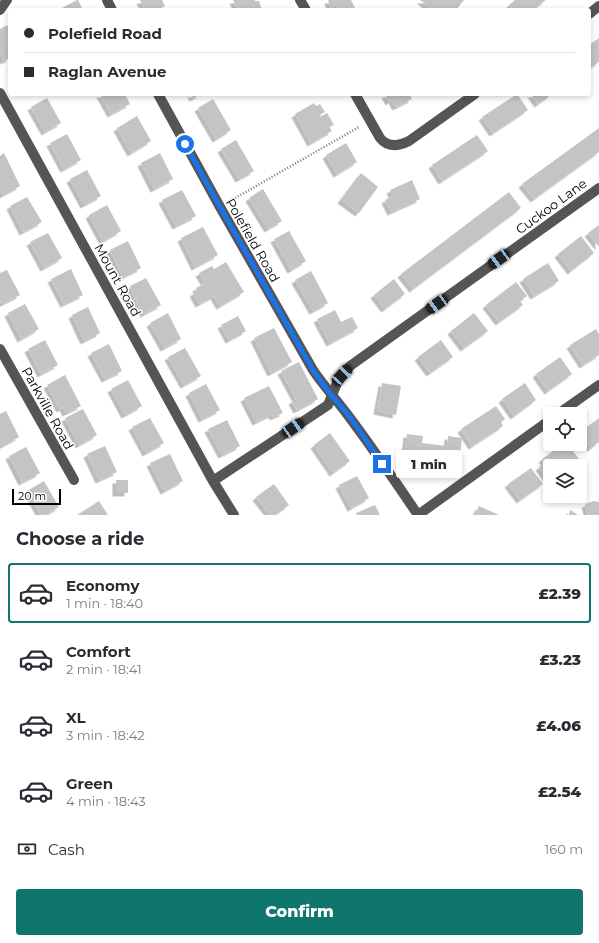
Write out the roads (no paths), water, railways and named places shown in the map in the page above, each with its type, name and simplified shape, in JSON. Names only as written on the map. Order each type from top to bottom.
[{"type":"street","points":[[0,10],[6,0]]},
{"type":"street","points":[[591,12],[599,6]]},
{"type":"street","name":"Mount Road","points":[[0,93],[234,515]]},
{"type":"street","name":"Polefield Road","points":[[159,96],[220,207],[320,382],[332,395],[418,515]]},
{"type":"street","points":[[356,96],[383,142],[391,146],[409,141],[473,96]]},
{"type":"street","name":"Cuckoo Lane","points":[[214,481],[328,404],[342,375],[350,366],[599,188]]},
{"type":"street","name":"Parkville Road","points":[[0,349],[74,480]]},
{"type":"street","points":[[568,407],[599,385]]},
{"type":"street","points":[[418,515],[543,425]]}]
